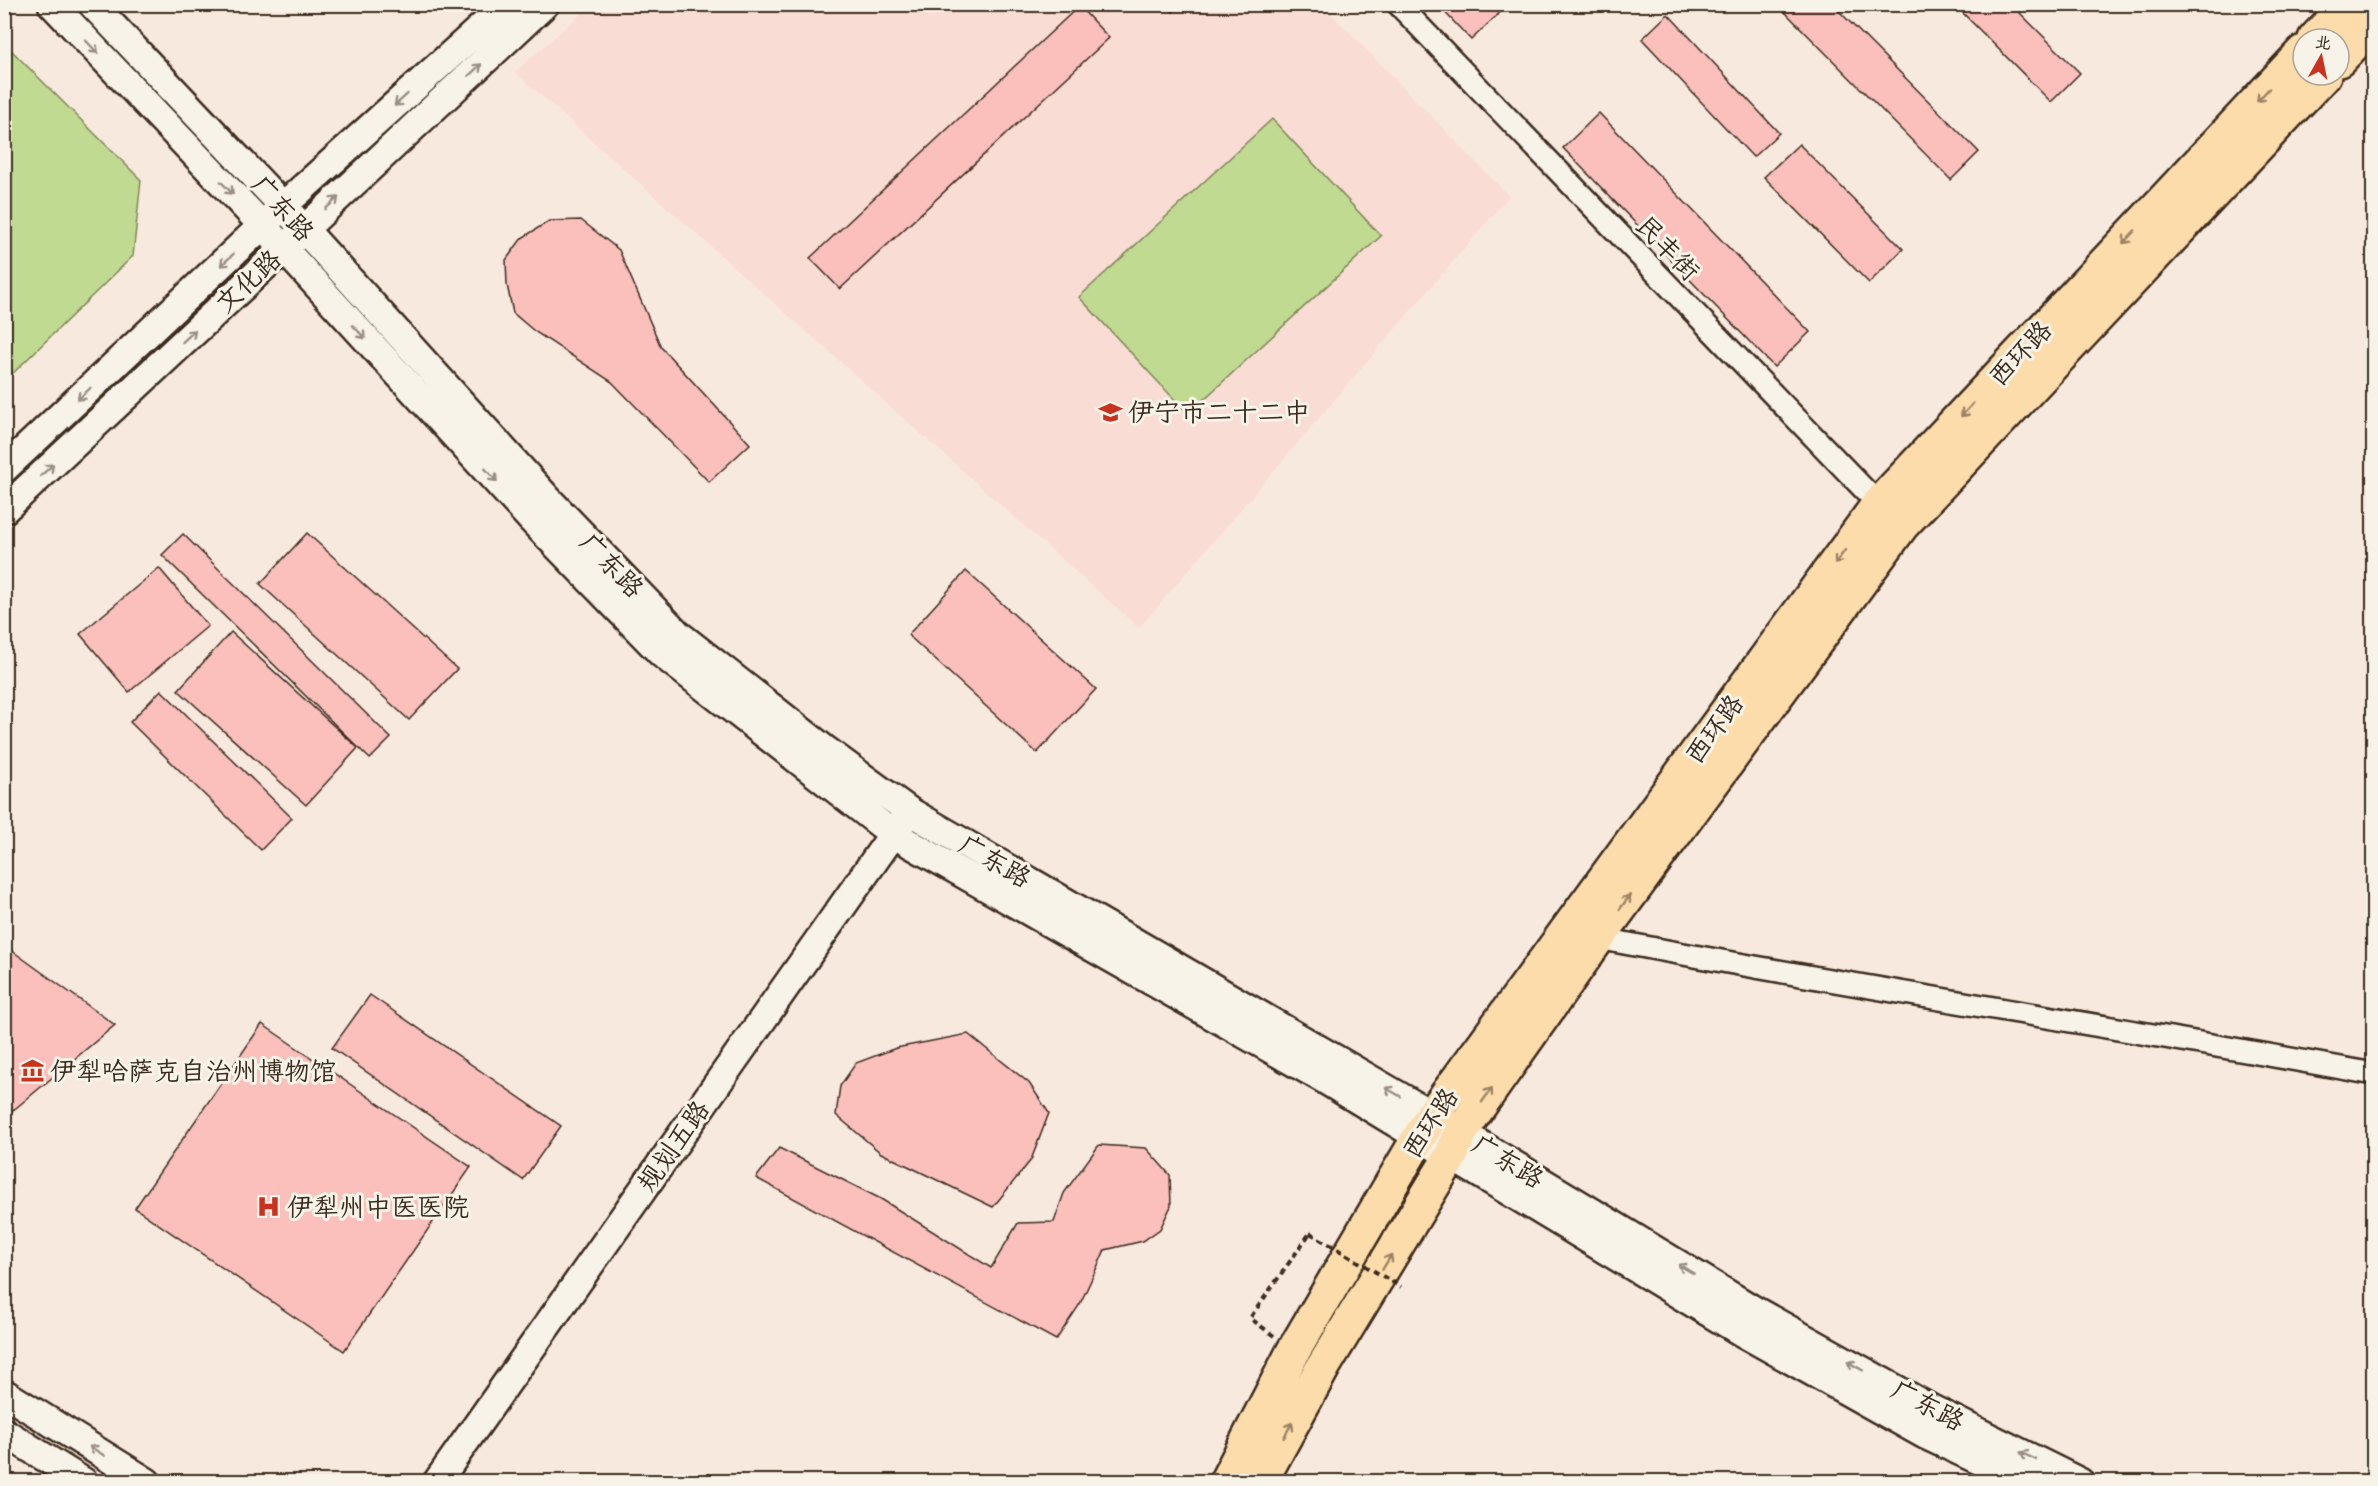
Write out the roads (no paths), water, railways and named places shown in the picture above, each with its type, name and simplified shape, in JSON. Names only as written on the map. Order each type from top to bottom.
[{"type":"main road","points":[[2326,27],[2348,4]]},
{"type":"main road","points":[[2351,47],[2373,23]]},
{"type":"main road","name":"西环路","points":[[1226,1482],[1294,1350],[1426,1126],[1890,515],[2291,65]]},
{"type":"main road","name":"西环路","points":[[1260,1482],[1323,1367],[1456,1144],[1890,515],[2312,87]]},
{"type":"street","name":"广东路","points":[[52,4],[263,226],[529,516],[662,654],[893,834],[1426,1126]]},
{"type":"street","name":"广东路","points":[[92,4],[283,206],[548,499],[678,634],[909,811],[1456,1144],[1930,1408],[2080,1482]]},
{"type":"street","name":"文化路","points":[[4,469],[283,206],[507,4]]},
{"type":"street","name":"文化路","points":[[4,510],[545,4]]},
{"type":"street","name":"民丰街","points":[[1398,4],[1890,515]]},
{"type":"street","name":"规划五路","points":[[437,1482],[909,811]]},
{"type":"street","points":[[1598,938],[1763,970],[2174,1037],[2373,1074]]},
{"type":"street","name":"广东路","points":[[1456,1144],[1740,1332],[1925,1435],[2025,1482]]},
{"type":"street","points":[[4,1393],[147,1482]]},
{"type":"street","points":[[4,1432],[84,1482]]},
{"type":"place","name":"伊宁市二十二中","points":[[1110,412]]},
{"type":"place","name":"伊犁哈萨克自治州博物馆","points":[[32,1071]]},
{"type":"place","name":"伊犁州中医医院","points":[[269,1207]]}]
